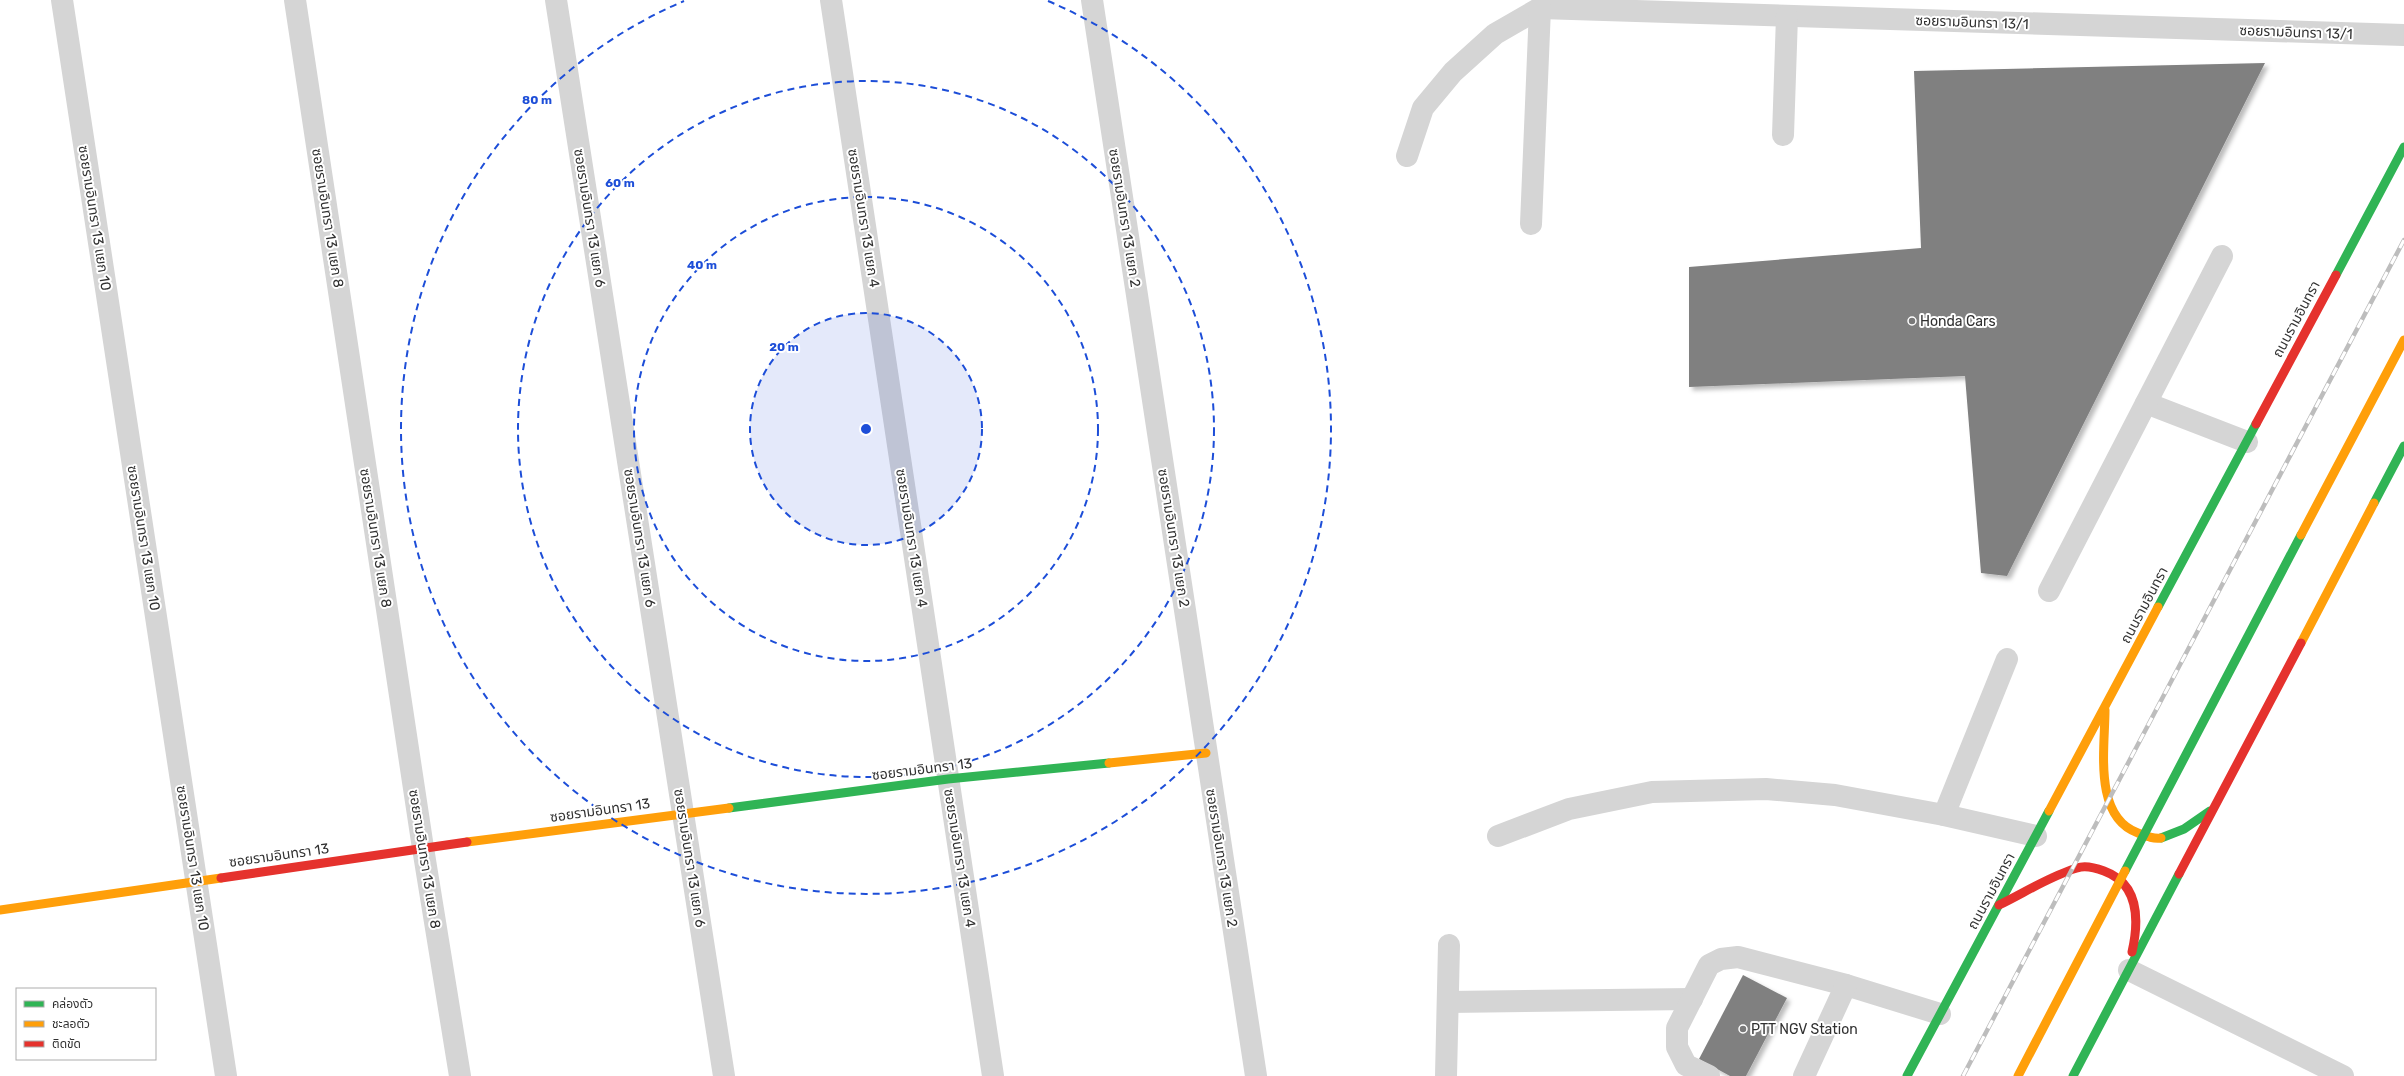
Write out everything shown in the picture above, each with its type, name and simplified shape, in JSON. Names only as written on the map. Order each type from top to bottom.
[{"type":"main road","name":"ถนนรามอินทรา","points":[[1907,1076],[2404,147]]},
{"type":"main road","points":[[2018,1076],[2404,340]]},
{"type":"main road","points":[[2073,1076],[2404,446]]},
{"type":"main road","points":[[2105,707],[2105,785],[2107,797],[2115,818],[2132,831],[2154,839],[2179,831],[2196,822],[2212,809]]},
{"type":"main road","name":"ซอยรามอินทรา 13","points":[[0,910],[422,848],[683,814],[948,780],[1206,753]]},
{"type":"main road","points":[[1999,905],[2078,867],[2090,866],[2108,872],[2122,881],[2133,897],[2137,911],[2135,940],[2129,970]]},
{"type":"street","name":"ซอยรามอินทรา 13 แยก 10","points":[[62,0],[226,1076]]},
{"type":"street","name":"ซอยรามอินทรา 13 แยก 8","points":[[295,0],[422,848],[460,1076]]},
{"type":"street","name":"ซอยรามอินทรา 13 แยก 6","points":[[556,0],[724,1076]]},
{"type":"street","name":"ซอยรามอินทรา 13 แยก 4","points":[[831,0],[993,1076]]},
{"type":"street","name":"ซอยรามอินทรา 13 แยก 2","points":[[1092,0],[1256,1076]]},
{"type":"street","name":"ซอยรามอินทรา 13/1","points":[[1540,8],[2404,36]]},
{"type":"street","points":[[1407,156],[1423,108],[1453,72],[1495,34],[1540,8]]},
{"type":"street","points":[[1531,224],[1540,8]]},
{"type":"street","points":[[1783,135],[1787,16]]},
{"type":"street","points":[[2049,591],[2222,256]]},
{"type":"street","points":[[2146,403],[2247,442]]},
{"type":"street","points":[[1944,815],[2007,659]]},
{"type":"street","points":[[1498,836],[1569,809],[1652,792],[1766,789],[1835,795],[1944,815],[2036,836]]},
{"type":"street","points":[[1446,1076],[1449,945]]},
{"type":"street","points":[[1709,1076],[1686,1065],[1677,1047],[1678,1028],[1709,965],[1721,959],[1738,957],[1846,985],[1940,1014]]},
{"type":"street","points":[[2129,970],[2343,1076]]},
{"type":"street","points":[[1804,1076],[1846,985]]},
{"type":"street","points":[[1448,1002],[1692,999]]},
{"type":"building","name":"Honda Cars","points":[[2265,63],[2007,576],[1981,573],[1965,376],[1689,387],[1689,267],[1921,248],[1914,71]]},
{"type":"building","name":"PTT NGV Station","points":[[1743,975],[1787,998],[1746,1076],[1730,1076],[1699,1059]]},
{"type":"railway","points":[[1963,1076],[2404,240]]},
{"type":"traffic: fast","points":[[2336,275],[2404,147]]},
{"type":"traffic: fast","points":[[2158,607],[2256,424]]},
{"type":"traffic: fast","points":[[2374,503],[2404,446]]},
{"type":"traffic: fast","points":[[2125,871],[2301,535]]},
{"type":"traffic: fast","points":[[729,808],[948,779],[1109,763]]},
{"type":"traffic: fast","points":[[1907,1076],[2049,811]]},
{"type":"traffic: fast","points":[[2161,838],[2184,829],[2210,811]]},
{"type":"traffic: fast","points":[[2073,1076],[2179,874]]},
{"type":"traffic: slow","points":[[2301,535],[2404,340]]},
{"type":"traffic: slow","points":[[2301,643],[2374,503]]},
{"type":"traffic: slow","points":[[2049,811],[2158,607]]},
{"type":"traffic: slow","points":[[2105,710],[2105,780],[2108,797],[2114,812],[2124,825],[2138,833],[2152,838],[2161,838]]},
{"type":"traffic: slow","points":[[1109,763],[1206,753]]},
{"type":"traffic: slow","points":[[467,842],[729,808]]},
{"type":"traffic: slow","points":[[2018,1076],[2125,871]]},
{"type":"traffic: slow","points":[[0,910],[221,878]]},
{"type":"traffic: jam","points":[[2256,424],[2336,275]]},
{"type":"traffic: jam","points":[[2179,874],[2301,643]]},
{"type":"traffic: jam","points":[[221,878],[467,842]]},
{"type":"traffic: jam","points":[[1999,905],[2067,871],[2083,867],[2090,867],[2104,871],[2116,877],[2125,885],[2131,894],[2136,916],[2136,928],[2132,952]]},
{"type":"place","name":"Honda Cars","points":[[1912,321]]},
{"type":"place","name":"PTT NGV Station","points":[[1743,1029]]}]
